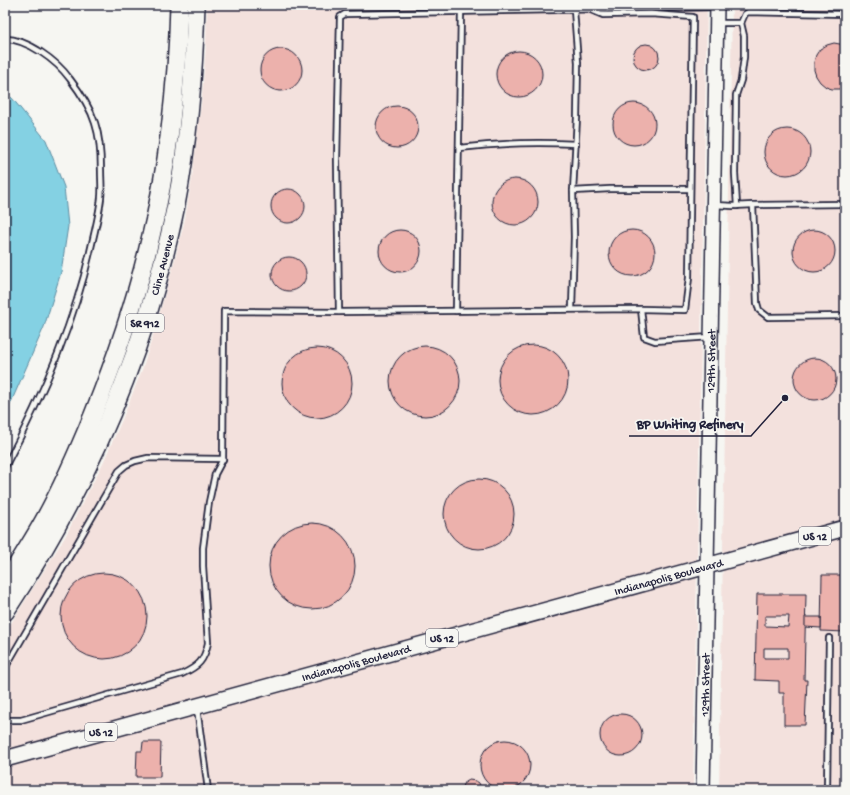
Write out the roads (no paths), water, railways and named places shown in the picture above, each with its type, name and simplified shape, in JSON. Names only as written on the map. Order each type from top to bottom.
[{"type":"highway","name":"Cline Avenue","points":[[5,585],[39,529],[77,454],[111,368],[137,290],[151,239],[166,158],[174,90],[179,5]]},
{"type":"highway","name":"Cline Avenue","points":[[5,612],[23,585],[62,519],[95,454],[127,375],[151,304],[168,238],[182,172],[191,99],[196,5]]},
{"type":"main road","name":"129th Street","points":[[703,790],[717,6]]},
{"type":"main road","name":"Indianapolis Boulevard","points":[[5,759],[845,528]]},
{"type":"lane","points":[[339,312],[336,159],[340,17],[345,14],[717,6]]},
{"type":"lane","points":[[5,720],[21,720],[182,674],[193,669],[206,654],[208,643],[203,548],[209,502],[215,474],[223,459],[224,311],[339,312],[572,309],[685,310],[689,278],[693,17],[651,14],[604,15],[589,9]]},
{"type":"lane","points":[[572,309],[574,237],[573,192],[578,63],[574,10]]},
{"type":"lane","points":[[456,311],[462,12]]},
{"type":"lane","points":[[737,206],[735,174],[736,95],[741,80],[744,57],[744,36],[741,24],[745,14],[748,12],[845,14]]},
{"type":"lane","points":[[716,23],[741,24]]},
{"type":"lane","points":[[5,39],[10,39],[36,48],[62,68],[80,92],[95,123],[101,155],[100,206],[84,282],[62,343],[31,418],[5,467]]},
{"type":"lane","points":[[459,148],[505,143],[536,142],[576,144]]},
{"type":"lane","points":[[573,192],[690,189]]},
{"type":"lane","points":[[713,205],[845,204]]},
{"type":"lane","points":[[753,205],[757,302],[759,310],[768,317],[845,316]]},
{"type":"lane","points":[[641,309],[644,337],[655,341],[711,337]]},
{"type":"lane","points":[[5,668],[119,471],[126,465],[148,458],[223,459]]},
{"type":"lane","points":[[827,790],[829,638]]},
{"type":"lane","points":[[197,706],[208,790]]},
{"type":"water","points":[[5,94],[12,98],[46,140],[64,187],[68,226],[61,272],[44,327],[5,416]]},
{"type":"place","name":"BP Whiting Refinery","points":[[785,398]]}]
